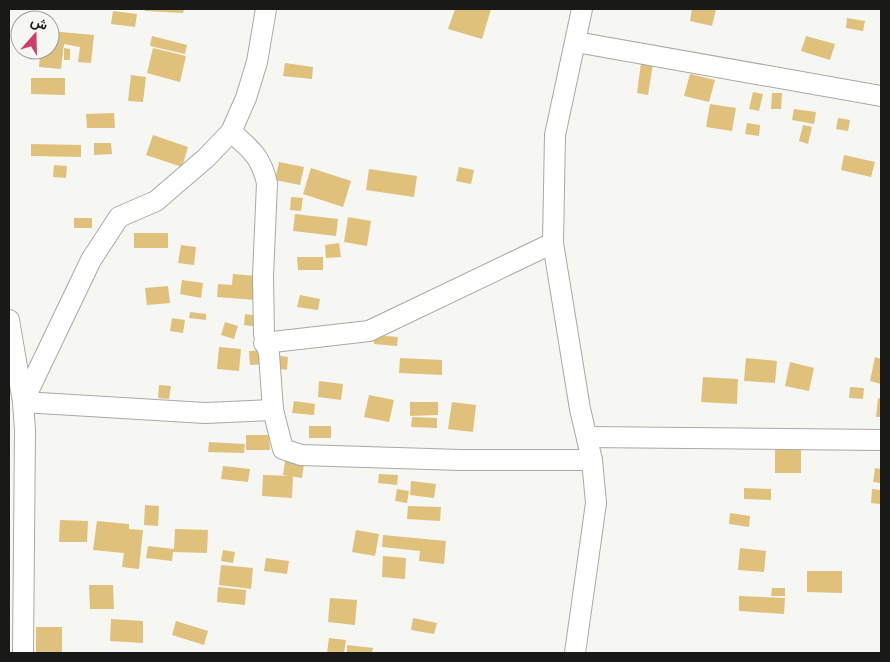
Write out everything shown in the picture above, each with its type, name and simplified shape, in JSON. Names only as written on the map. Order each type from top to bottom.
[{"type":"street","points":[[23,402],[91,260],[119,217],[156,201],[206,158],[231,132],[246,98],[257,62],[266,9]]},
{"type":"street","points":[[575,653],[596,503],[592,460],[580,409],[553,243],[555,135],[582,9]]},
{"type":"street","points":[[576,42],[881,96]]},
{"type":"street","points":[[231,132],[257,155],[264,169],[267,183],[263,276],[264,343],[269,354],[273,410],[283,449],[301,455],[462,460],[592,460]]},
{"type":"street","points":[[264,343],[369,331],[553,243]]},
{"type":"street","points":[[9,320],[23,402],[25,449],[23,653]]},
{"type":"street","points":[[23,402],[205,413],[273,410]]},
{"type":"street","points":[[587,437],[881,440]]},
{"type":"building","points":[[145,9],[184,9],[183,13],[145,11]]},
{"type":"building","points":[[455,9],[491,9],[482,39],[448,29]]},
{"type":"building","points":[[692,9],[716,9],[712,26],[690,21]]},
{"type":"building","points":[[113,11],[137,14],[135,27],[111,24]]},
{"type":"building","points":[[847,18],[865,21],[863,31],[846,28]]},
{"type":"building","points":[[60,32],[94,35],[91,63],[78,62],[80,47],[64,44],[61,69],[39,67],[40,60],[60,60]]},
{"type":"building","points":[[152,36],[187,45],[185,54],[150,46]]},
{"type":"building","points":[[806,36],[835,44],[830,60],[801,51]]},
{"type":"building","points":[[64,48],[70,49],[70,60],[64,60]]},
{"type":"building","points":[[153,48],[186,56],[180,82],[147,73]]},
{"type":"building","points":[[285,63],[313,67],[312,79],[283,76]]},
{"type":"building","points":[[641,63],[653,64],[648,95],[637,93]]},
{"type":"building","points":[[690,74],[715,80],[709,102],[684,96]]},
{"type":"building","points":[[131,75],[146,77],[143,102],[128,101]]},
{"type":"building","points":[[31,78],[65,78],[65,95],[31,94]]},
{"type":"building","points":[[753,92],[763,94],[759,111],[749,109]]},
{"type":"building","points":[[772,93],[782,93],[781,109],[771,109]]},
{"type":"building","points":[[710,104],[736,108],[732,131],[706,127]]},
{"type":"building","points":[[794,109],[816,112],[814,124],[792,120]]},
{"type":"building","points":[[114,113],[115,128],[87,128],[86,114]]},
{"type":"building","points":[[838,118],[850,120],[848,131],[836,129]]},
{"type":"building","points":[[747,123],[760,125],[759,136],[745,134]]},
{"type":"building","points":[[803,125],[812,127],[808,144],[799,141]]},
{"type":"building","points":[[153,135],[188,147],[182,167],[146,155]]},
{"type":"building","points":[[94,143],[111,143],[112,154],[94,155]]},
{"type":"building","points":[[31,144],[81,145],[81,157],[31,156]]},
{"type":"building","points":[[844,155],[875,162],[871,177],[841,170]]},
{"type":"building","points":[[279,162],[304,167],[300,185],[275,180]]},
{"type":"building","points":[[54,165],[67,166],[66,178],[53,177]]},
{"type":"building","points":[[459,167],[474,170],[471,184],[456,181]]},
{"type":"building","points":[[311,168],[351,181],[343,207],[303,194]]},
{"type":"building","points":[[369,169],[417,176],[414,197],[366,190]]},
{"type":"building","points":[[291,197],[303,198],[301,211],[290,210]]},
{"type":"building","points":[[295,214],[338,219],[336,236],[293,231]]},
{"type":"building","points":[[348,217],[371,221],[367,246],[344,242]]},
{"type":"building","points":[[74,218],[92,218],[92,228],[74,228]]},
{"type":"building","points":[[134,233],[168,233],[168,248],[134,248]]},
{"type":"building","points":[[339,243],[341,257],[326,258],[325,245]]},
{"type":"building","points":[[181,245],[196,247],[194,265],[178,263]]},
{"type":"building","points":[[297,257],[323,257],[323,270],[298,270]]},
{"type":"building","points":[[233,274],[256,276],[255,300],[217,297],[218,284],[232,285]]},
{"type":"building","points":[[182,280],[203,283],[201,298],[180,294]]},
{"type":"building","points":[[168,286],[170,303],[147,305],[145,288]]},
{"type":"building","points":[[300,295],[320,299],[318,310],[297,307]]},
{"type":"building","points":[[190,312],[206,314],[206,320],[189,318]]},
{"type":"building","points":[[245,314],[260,316],[259,327],[244,325]]},
{"type":"building","points":[[172,318],[185,320],[183,333],[170,331]]},
{"type":"building","points":[[225,322],[238,326],[234,339],[221,335]]},
{"type":"building","points":[[374,335],[398,337],[397,346],[374,344]]},
{"type":"building","points":[[219,347],[241,349],[239,371],[217,369]]},
{"type":"building","points":[[266,350],[266,364],[250,365],[249,351]]},
{"type":"building","points":[[276,355],[288,357],[287,370],[274,368]]},
{"type":"building","points":[[875,357],[881,359],[881,384],[870,381]]},
{"type":"building","points":[[400,358],[442,360],[442,375],[399,373]]},
{"type":"building","points":[[746,358],[777,361],[775,383],[744,381]]},
{"type":"building","points":[[790,362],[814,368],[809,391],[785,386]]},
{"type":"building","points":[[703,377],[738,379],[737,404],[701,402]]},
{"type":"building","points":[[319,381],[343,384],[341,400],[318,397]]},
{"type":"building","points":[[159,385],[171,386],[169,399],[158,398]]},
{"type":"building","points":[[850,387],[864,388],[863,399],[849,398]]},
{"type":"building","points":[[369,395],[394,400],[389,422],[364,417]]},
{"type":"building","points":[[878,398],[881,399],[881,417],[876,417]]},
{"type":"building","points":[[294,401],[315,404],[314,415],[292,413]]},
{"type":"building","points":[[410,402],[438,402],[438,415],[410,416]]},
{"type":"building","points":[[452,402],[476,405],[473,432],[448,429]]},
{"type":"building","points":[[412,417],[437,418],[437,428],[411,427]]},
{"type":"building","points":[[309,426],[331,426],[331,438],[309,438]]},
{"type":"building","points":[[246,435],[269,435],[270,450],[246,450]]},
{"type":"building","points":[[209,442],[245,444],[244,453],[208,452]]},
{"type":"building","points":[[775,449],[801,449],[801,473],[775,473]]},
{"type":"building","points":[[286,454],[305,457],[302,478],[283,475]]},
{"type":"building","points":[[223,466],[250,469],[248,482],[221,479]]},
{"type":"building","points":[[875,468],[881,469],[881,483],[873,482]]},
{"type":"building","points":[[379,474],[398,475],[397,485],[378,483]]},
{"type":"building","points":[[263,475],[293,476],[292,498],[262,496]]},
{"type":"building","points":[[411,481],[436,484],[434,498],[410,495]]},
{"type":"building","points":[[744,488],[771,489],[771,500],[744,499]]},
{"type":"building","points":[[397,489],[409,491],[407,503],[395,501]]},
{"type":"building","points":[[872,489],[881,490],[881,504],[871,503]]},
{"type":"building","points":[[145,505],[159,506],[158,526],[144,525]]},
{"type":"building","points":[[408,506],[441,507],[440,521],[407,519]]},
{"type":"building","points":[[730,513],[750,516],[749,527],[729,524]]},
{"type":"building","points":[[60,520],[88,521],[87,542],[59,542]]},
{"type":"building","points":[[97,521],[129,524],[129,529],[143,530],[139,569],[122,567],[124,553],[93,550]]},
{"type":"building","points":[[175,529],[208,530],[207,553],[173,552],[172,561],[146,558],[148,546],[174,549]]},
{"type":"building","points":[[356,530],[379,534],[375,556],[352,552]]},
{"type":"building","points":[[383,535],[446,541],[444,564],[419,561],[420,551],[382,547]]},
{"type":"building","points":[[740,548],[766,551],[764,572],[738,570]]},
{"type":"building","points":[[223,550],[235,552],[233,563],[221,561]]},
{"type":"building","points":[[383,556],[406,558],[405,579],[382,577]]},
{"type":"building","points":[[266,558],[289,561],[287,574],[264,571]]},
{"type":"building","points":[[221,565],[253,568],[251,589],[219,585]]},
{"type":"building","points":[[807,571],[842,571],[842,593],[807,592]]},
{"type":"building","points":[[89,585],[113,585],[114,609],[90,609]]},
{"type":"building","points":[[218,587],[246,590],[245,605],[217,602]]},
{"type":"building","points":[[772,588],[785,588],[785,596],[771,596]]},
{"type":"building","points":[[739,596],[785,598],[784,614],[739,611]]},
{"type":"building","points":[[330,598],[357,600],[355,625],[328,622]]},
{"type":"building","points":[[413,618],[437,623],[434,634],[411,630]]},
{"type":"building","points":[[111,619],[143,621],[143,643],[110,641]]},
{"type":"building","points":[[176,621],[208,631],[204,645],[172,635]]},
{"type":"building","points":[[36,627],[62,627],[62,653],[36,653]]},
{"type":"building","points":[[329,638],[346,640],[344,653],[327,653]]},
{"type":"building","points":[[347,645],[373,648],[372,653],[347,653]]}]
